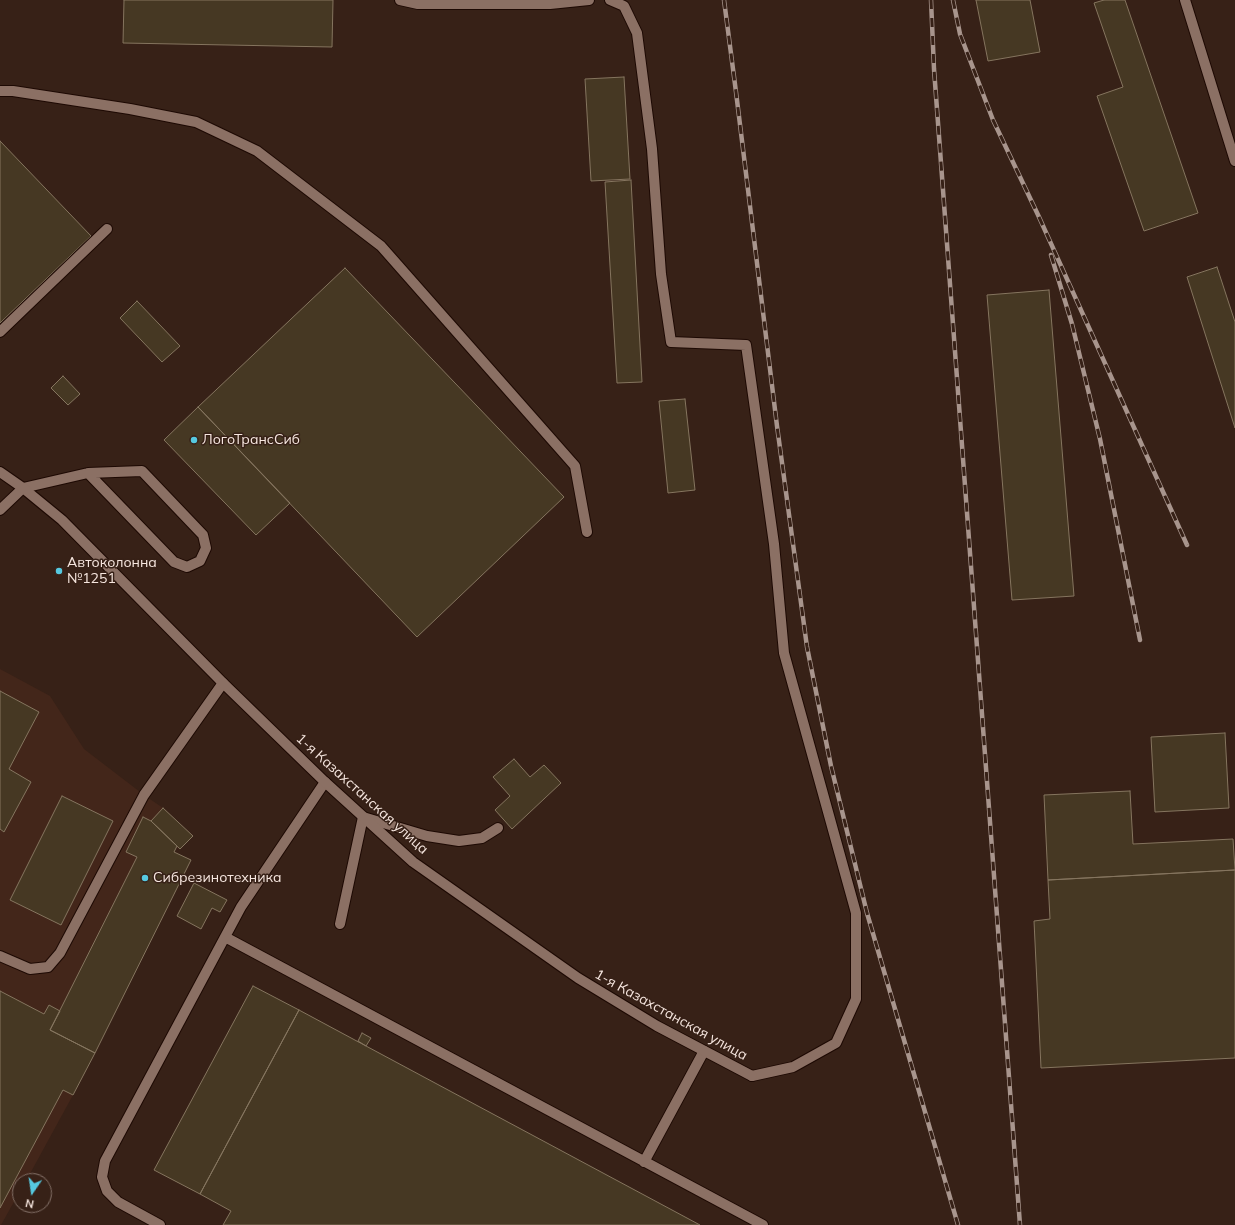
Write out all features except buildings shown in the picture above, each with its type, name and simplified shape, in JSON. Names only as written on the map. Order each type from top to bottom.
[{"type":"street","points":[[400,0],[418,4],[550,4],[589,0]]},
{"type":"street","points":[[610,0],[625,3]]},
{"type":"street","points":[[1184,0],[1235,162]]},
{"type":"street","name":"1-я Казахстанская улица","points":[[0,472],[23,488],[62,520],[223,683],[325,782],[413,862],[578,978],[657,1026],[752,1076],[793,1067],[836,1043],[856,999],[856,913],[784,653],[774,544],[746,345],[671,342],[661,274],[652,149],[637,33],[625,3]]},
{"type":"street","points":[[0,91],[13,91],[130,109],[196,122],[263,155],[381,246],[575,466],[587,532]]},
{"type":"street","points":[[0,332],[107,229]]},
{"type":"street","points":[[0,510],[23,488],[88,473],[142,471],[203,535],[206,548],[200,561],[187,567],[174,562],[88,473]]},
{"type":"street","points":[[0,956],[30,969],[48,967],[60,953],[144,795],[223,683]]},
{"type":"street","points":[[160,1225],[118,1202],[107,1191],[102,1177],[105,1161],[241,907],[325,782]]},
{"type":"street","points":[[340,924],[363,816],[427,836],[459,841],[482,838],[498,828]]},
{"type":"street","points":[[225,937],[763,1225]]},
{"type":"street","points":[[644,1162],[704,1051]]},
{"type":"shaded area","points":[[0,669],[50,696],[84,749],[163,808],[193,836],[180,849],[177,847],[174,852],[191,860],[73,1095],[30,1173],[12,1173],[12,1205],[0,1225]]},
{"type":"railway","points":[[724,0],[777,426],[807,647],[831,766],[867,913],[958,1225]]},
{"type":"railway","points":[[931,0],[934,69],[1020,1225]]},
{"type":"railway","points":[[953,0],[960,34],[993,120],[1039,217],[1187,545]]},
{"type":"railway","points":[[1051,255],[1072,324],[1100,439],[1140,640]]},
{"type":"place","name":"ЛогоТрансСиб","points":[[194,440]]},
{"type":"place","name":"Автоколонна №1251","points":[[59,571]]},
{"type":"place","name":"Сибрезинотехника","points":[[145,878]]}]
